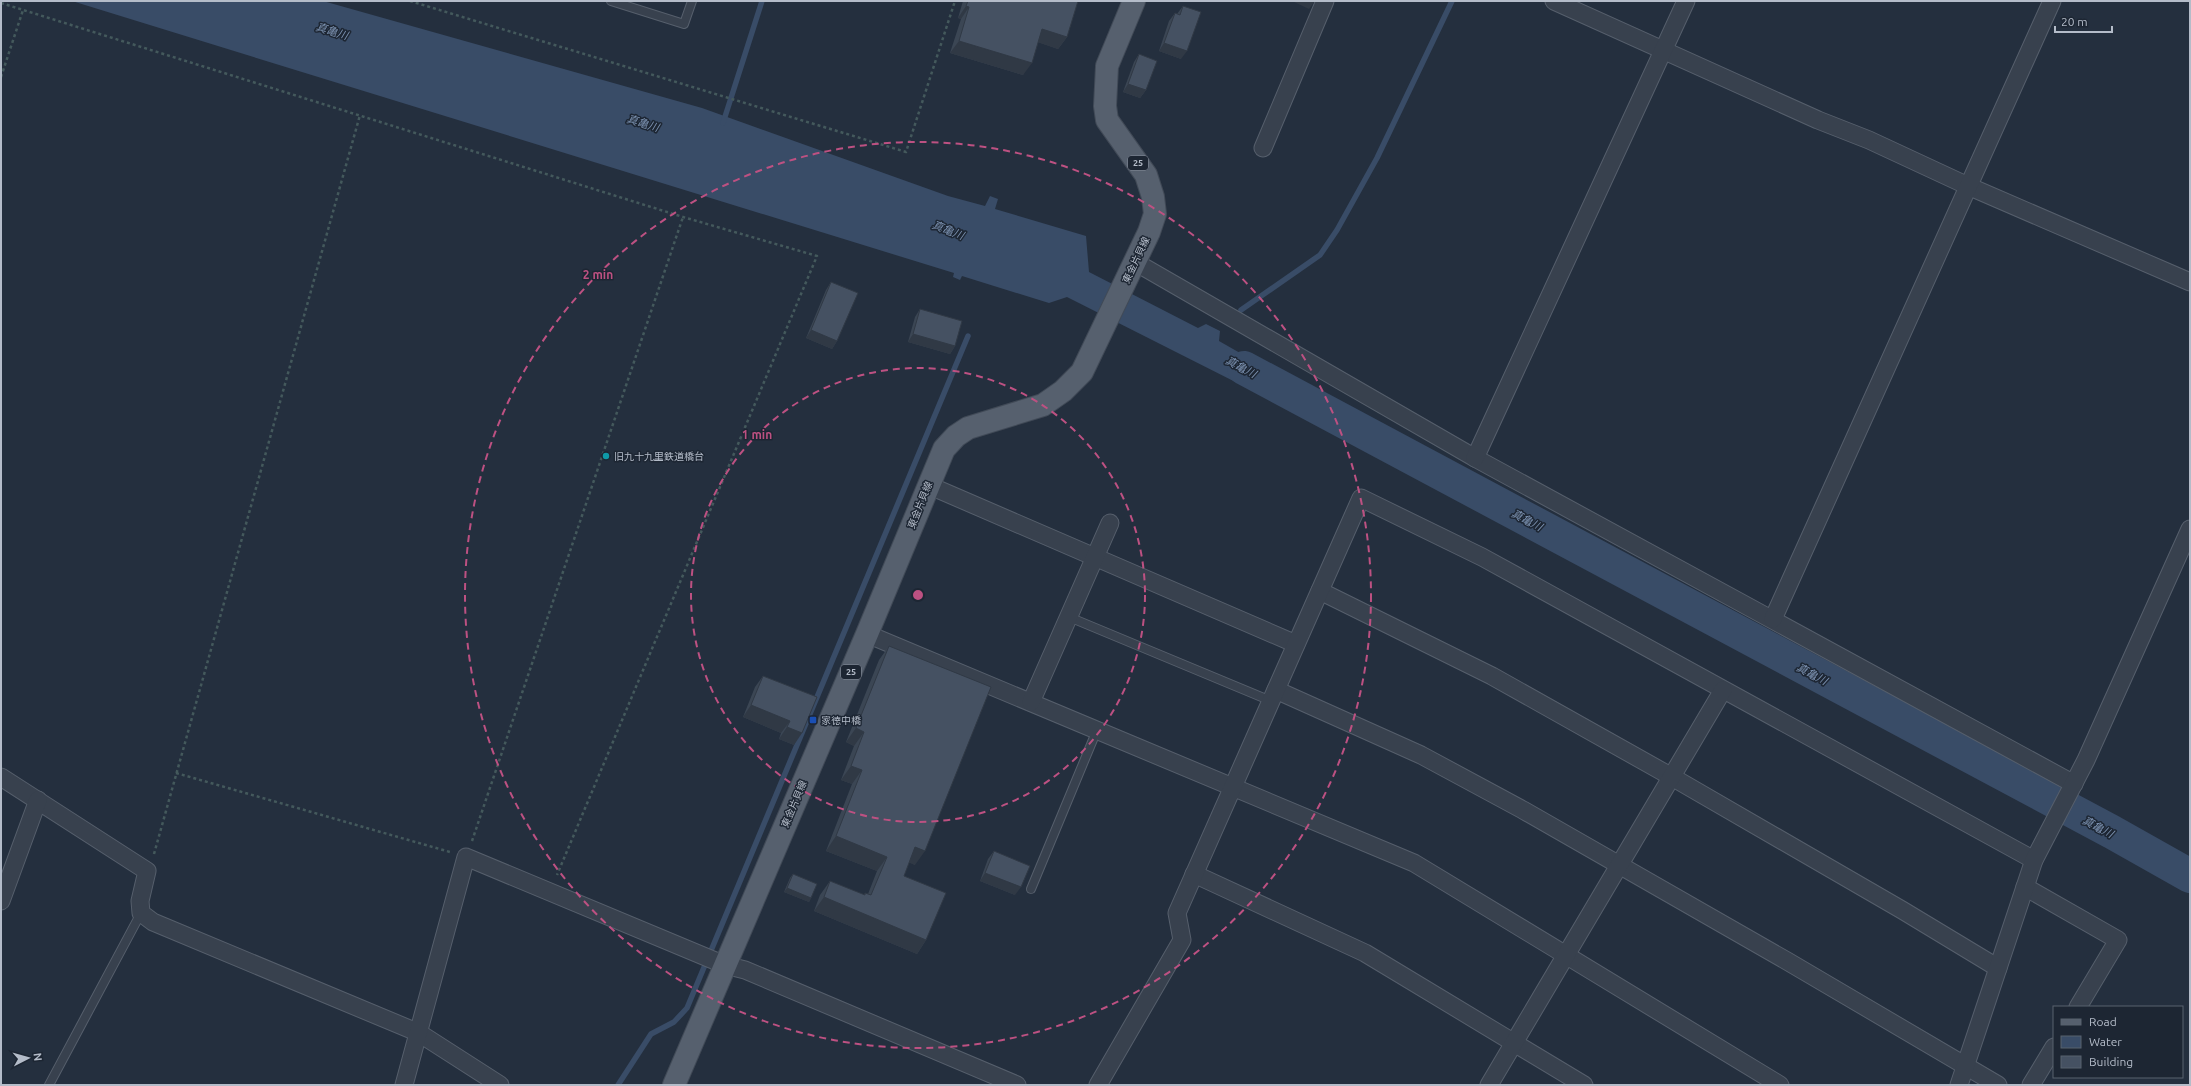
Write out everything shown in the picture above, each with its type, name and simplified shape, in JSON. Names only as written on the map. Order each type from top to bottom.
[{"type":"main road","name":"東金片貝線","points":[[674,1085],[713,960],[867,634],[928,484],[944,449],[956,436],[968,428],[1043,405],[1063,391],[1082,372],[1149,232],[1154,214],[1153,197],[1146,175],[1107,120],[1105,106],[1107,66],[1134,1]]},
{"type":"street","points":[[1263,148],[1325,1]]},
{"type":"street","points":[[1554,1],[1818,120],[1869,140],[1968,186],[2190,282]]},
{"type":"street","points":[[1475,458],[1686,1]]},
{"type":"street","points":[[1773,619],[2052,1]]},
{"type":"street","points":[[1135,262],[1475,458],[1773,619],[2070,791]]},
{"type":"street","points":[[928,484],[1296,644]]},
{"type":"street","points":[[1098,1085],[1182,940],[1176,913],[1361,498],[1482,556],[2034,860]]},
{"type":"street","points":[[1031,702],[1110,523]]},
{"type":"street","points":[[1959,1085],[1964,1065],[2034,860],[2070,791],[2190,529]]},
{"type":"street","points":[[1320,591],[1492,676],[1672,777],[1902,910],[1998,968]]},
{"type":"street","points":[[867,634],[1414,863],[1780,1085]]},
{"type":"street","points":[[1490,1085],[1723,690]]},
{"type":"street","points":[[1273,696],[1421,755],[1620,866],[1998,1085]]},
{"type":"street","points":[[1,776],[147,871],[140,901],[141,913],[153,922],[419,1033],[500,1085]]},
{"type":"street","points":[[1,902],[38,800]]},
{"type":"street","points":[[404,1085],[466,857],[713,960],[745,970],[1017,1085]]},
{"type":"street","points":[[1194,874],[1365,953],[1515,1042],[1584,1085]]},
{"type":"street","points":[[2025,887],[2118,940],[2079,1006]]},
{"type":"street","points":[[2031,1085],[2053,1049]]},
{"type":"lane","points":[[611,1],[684,24],[692,1]]},
{"type":"lane","points":[[1069,617],[1273,696]]},
{"type":"lane","points":[[1030,890],[1097,730]]},
{"type":"lane","points":[[49,1085],[141,913]]},
{"type":"path","points":[[410,1],[906,152],[955,1]]},
{"type":"path","points":[[1,3],[683,216],[817,256],[550,891]]},
{"type":"path","points":[[1,77],[23,10]]},
{"type":"path","points":[[147,871],[154,852],[360,115]]},
{"type":"path","points":[[176,773],[466,857],[683,216]]},
{"type":"water","points":[[72,1],[323,1],[702,108],[948,196],[985,206],[990,196],[998,199],[995,209],[1086,236],[1089,272],[1198,328],[1206,324],[1220,331],[1219,341],[1291,382],[1277,403],[1067,297],[1049,303],[962,276],[960,280],[953,277],[954,273]]},
{"type":"building","points":[[968,1],[1078,1],[1067,37],[1042,29],[1032,63],[959,41],[969,7],[966,6]]},
{"type":"building","points":[[1183,6],[1201,12],[1187,51],[1164,43],[1175,13],[1180,15]]},
{"type":"building","points":[[1139,54],[1157,61],[1146,90],[1128,84]]},
{"type":"building","points":[[831,282],[858,293],[837,341],[811,330]]},
{"type":"building","points":[[920,309],[962,321],[955,346],[913,334]]},
{"type":"building","points":[[889,646],[991,687],[925,851],[915,847],[904,876],[946,893],[926,940],[824,897],[830,881],[865,895],[865,893],[871,895],[887,857],[836,836],[862,770],[851,766],[864,732],[856,728]]},
{"type":"building","points":[[763,676],[817,697],[802,733],[787,727],[790,721],[751,705]]},
{"type":"building","points":[[994,851],[1030,866],[1021,887],[985,873]]},
{"type":"building","points":[[793,874],[817,884],[811,898],[787,888]]},
{"type":"waterway","points":[[723,123],[762,1]]},
{"type":"waterway","points":[[1241,310],[1320,255],[1337,230],[1377,158],[1452,1]]},
{"type":"waterway","points":[[618,1085],[651,1034],[674,1022],[687,1008],[968,336]]},
{"type":"waterway","name":"真亀川","points":[[1244,368],[2112,832],[2190,876]]},
{"type":"place","name":"旧九十九里鉄道橋台","points":[[606,456]]},
{"type":"place","name":"家徳中橋","points":[[813,720]]}]
